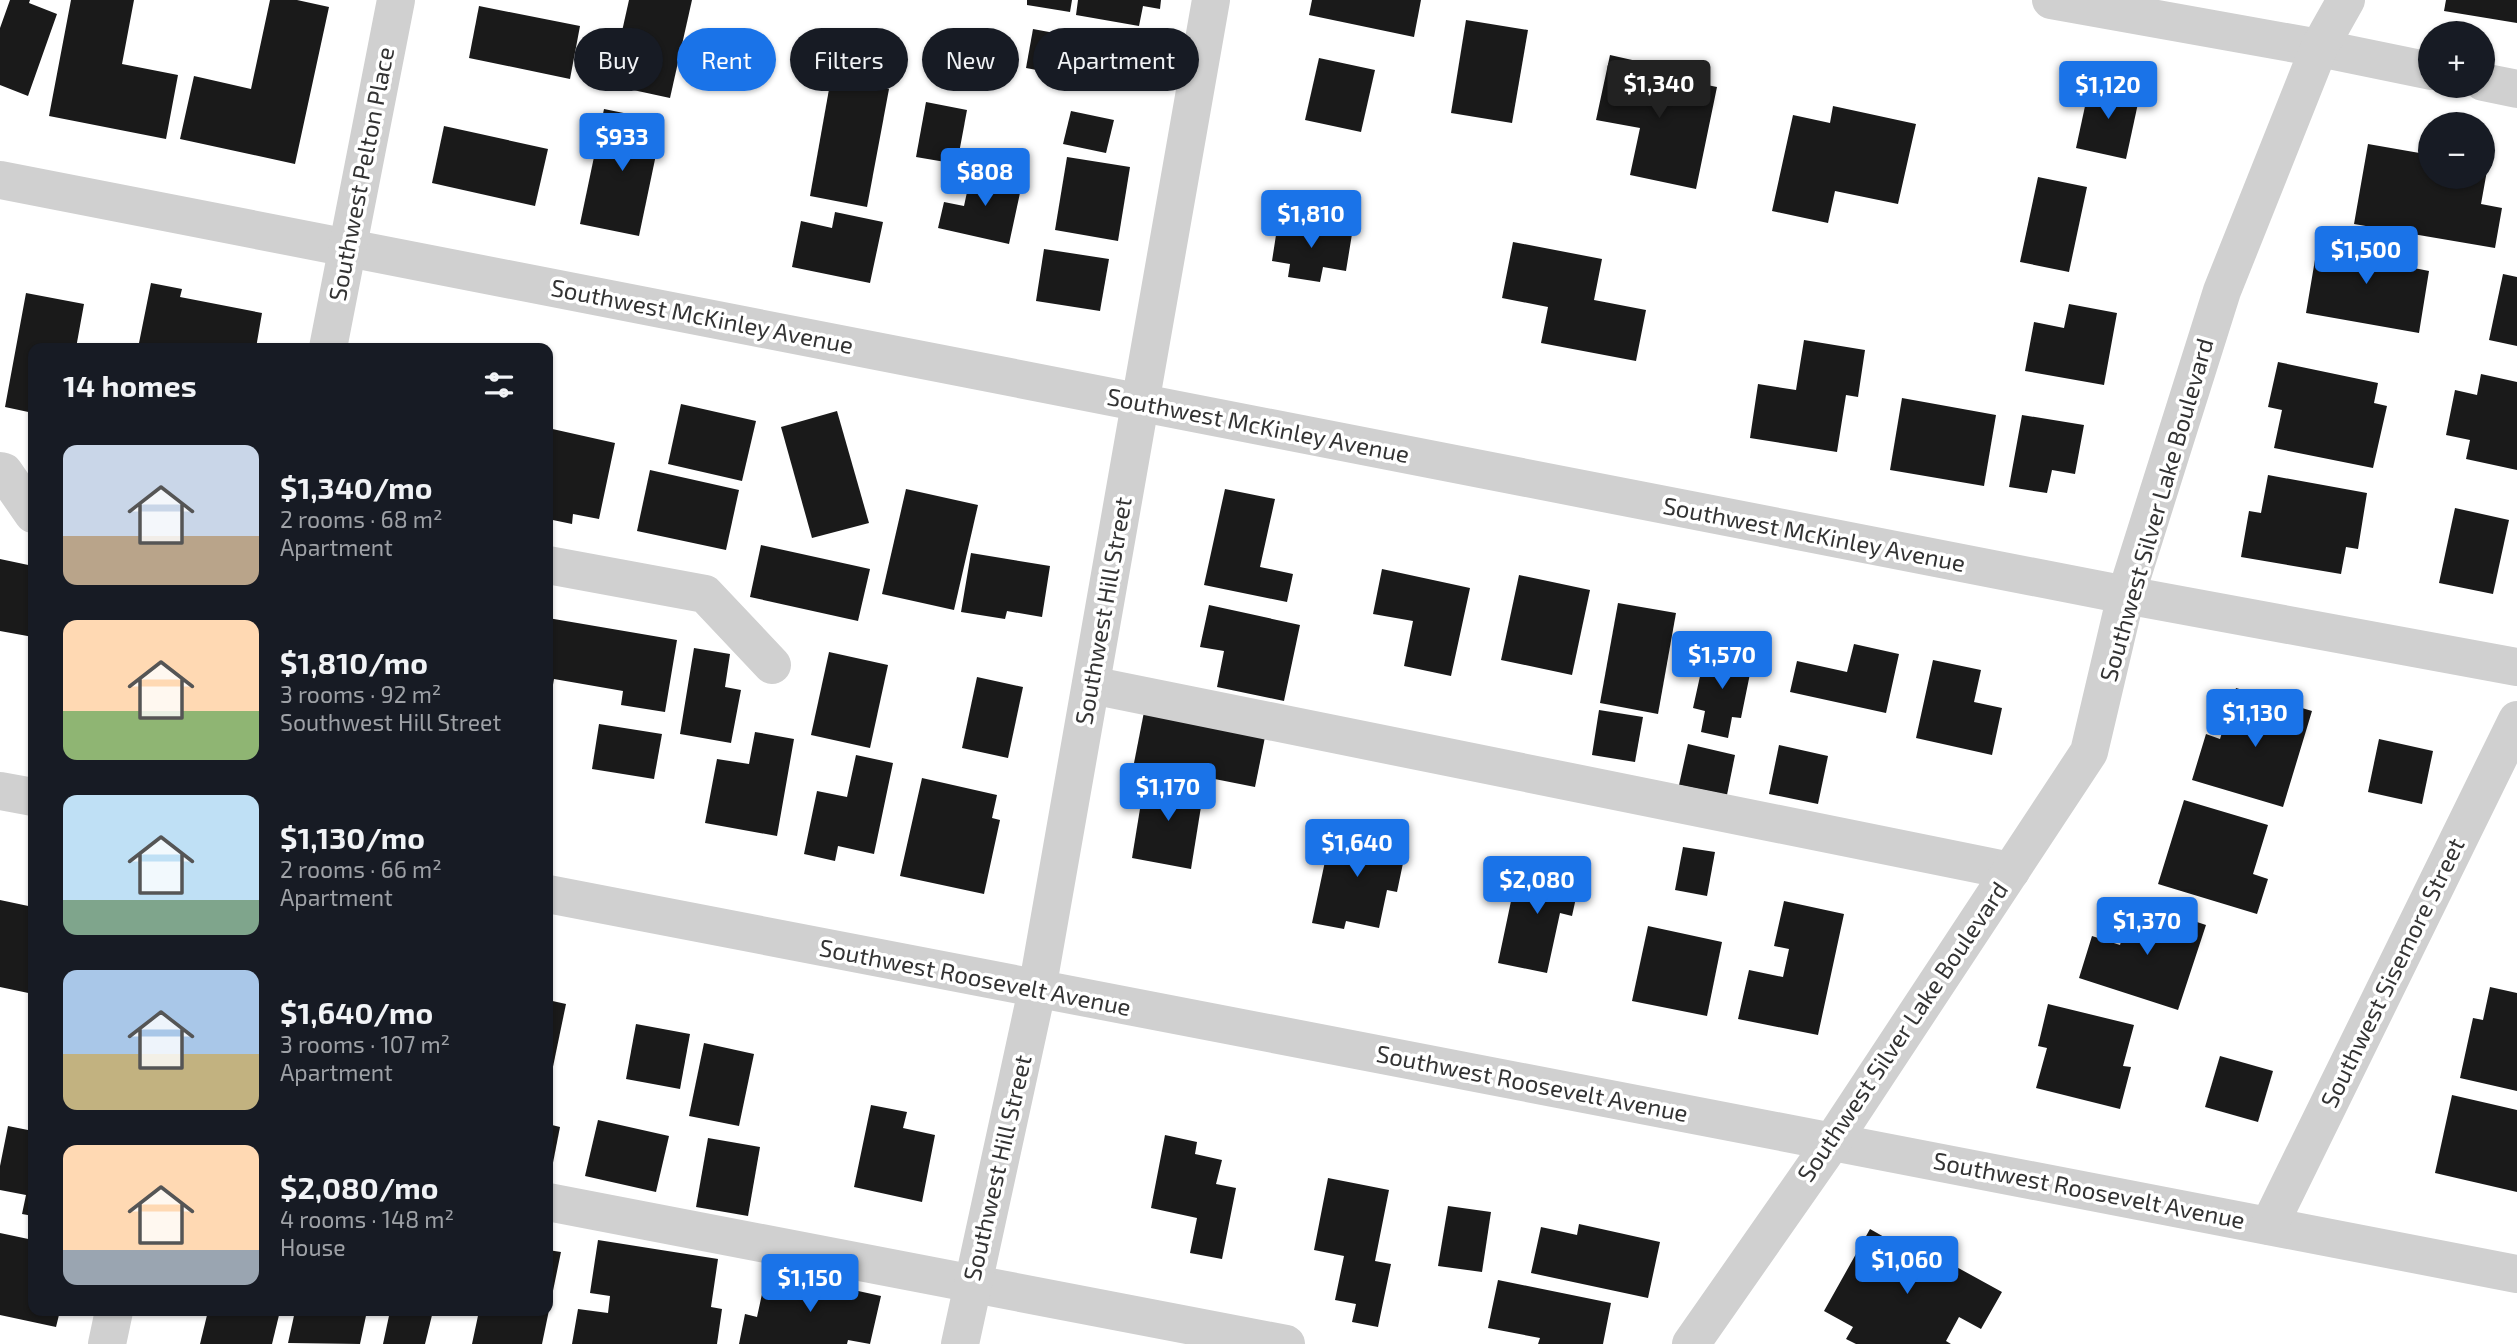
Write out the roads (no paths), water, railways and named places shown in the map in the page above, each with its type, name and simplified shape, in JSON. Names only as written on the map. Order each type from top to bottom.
[{"type":"street","name":"Southwest Pelton Place","points":[[329,343],[396,0]]},
{"type":"street","name":"Southwest Hill Street","points":[[960,1344],[1037,990],[1211,0]]},
{"type":"street","points":[[2051,0],[2418,68]]},
{"type":"street","name":"Southwest Silver Lake Boulevard","points":[[1692,1344],[1832,1142],[2089,752],[2126,595],[2222,291],[2319,48],[2346,0]]},
{"type":"street","points":[[2495,84],[2517,89]]},
{"type":"street","name":"Southwest McKinley Avenue","points":[[0,180],[2126,595],[2517,667]]},
{"type":"street","points":[[0,471],[4,472],[28,507]]},
{"type":"street","points":[[553,566],[705,594],[772,665]]},
{"type":"street","points":[[1091,685],[2011,871]]},
{"type":"street","name":"Southwest Sisemore Street","points":[[2269,1226],[2517,720]]},
{"type":"street","points":[[0,791],[28,796]]},
{"type":"street","name":"Southwest Roosevelt Avenue","points":[[553,895],[2517,1274]]},
{"type":"street","points":[[553,1203],[1286,1344]]},
{"type":"street","points":[[107,1344],[113,1316]]}]
